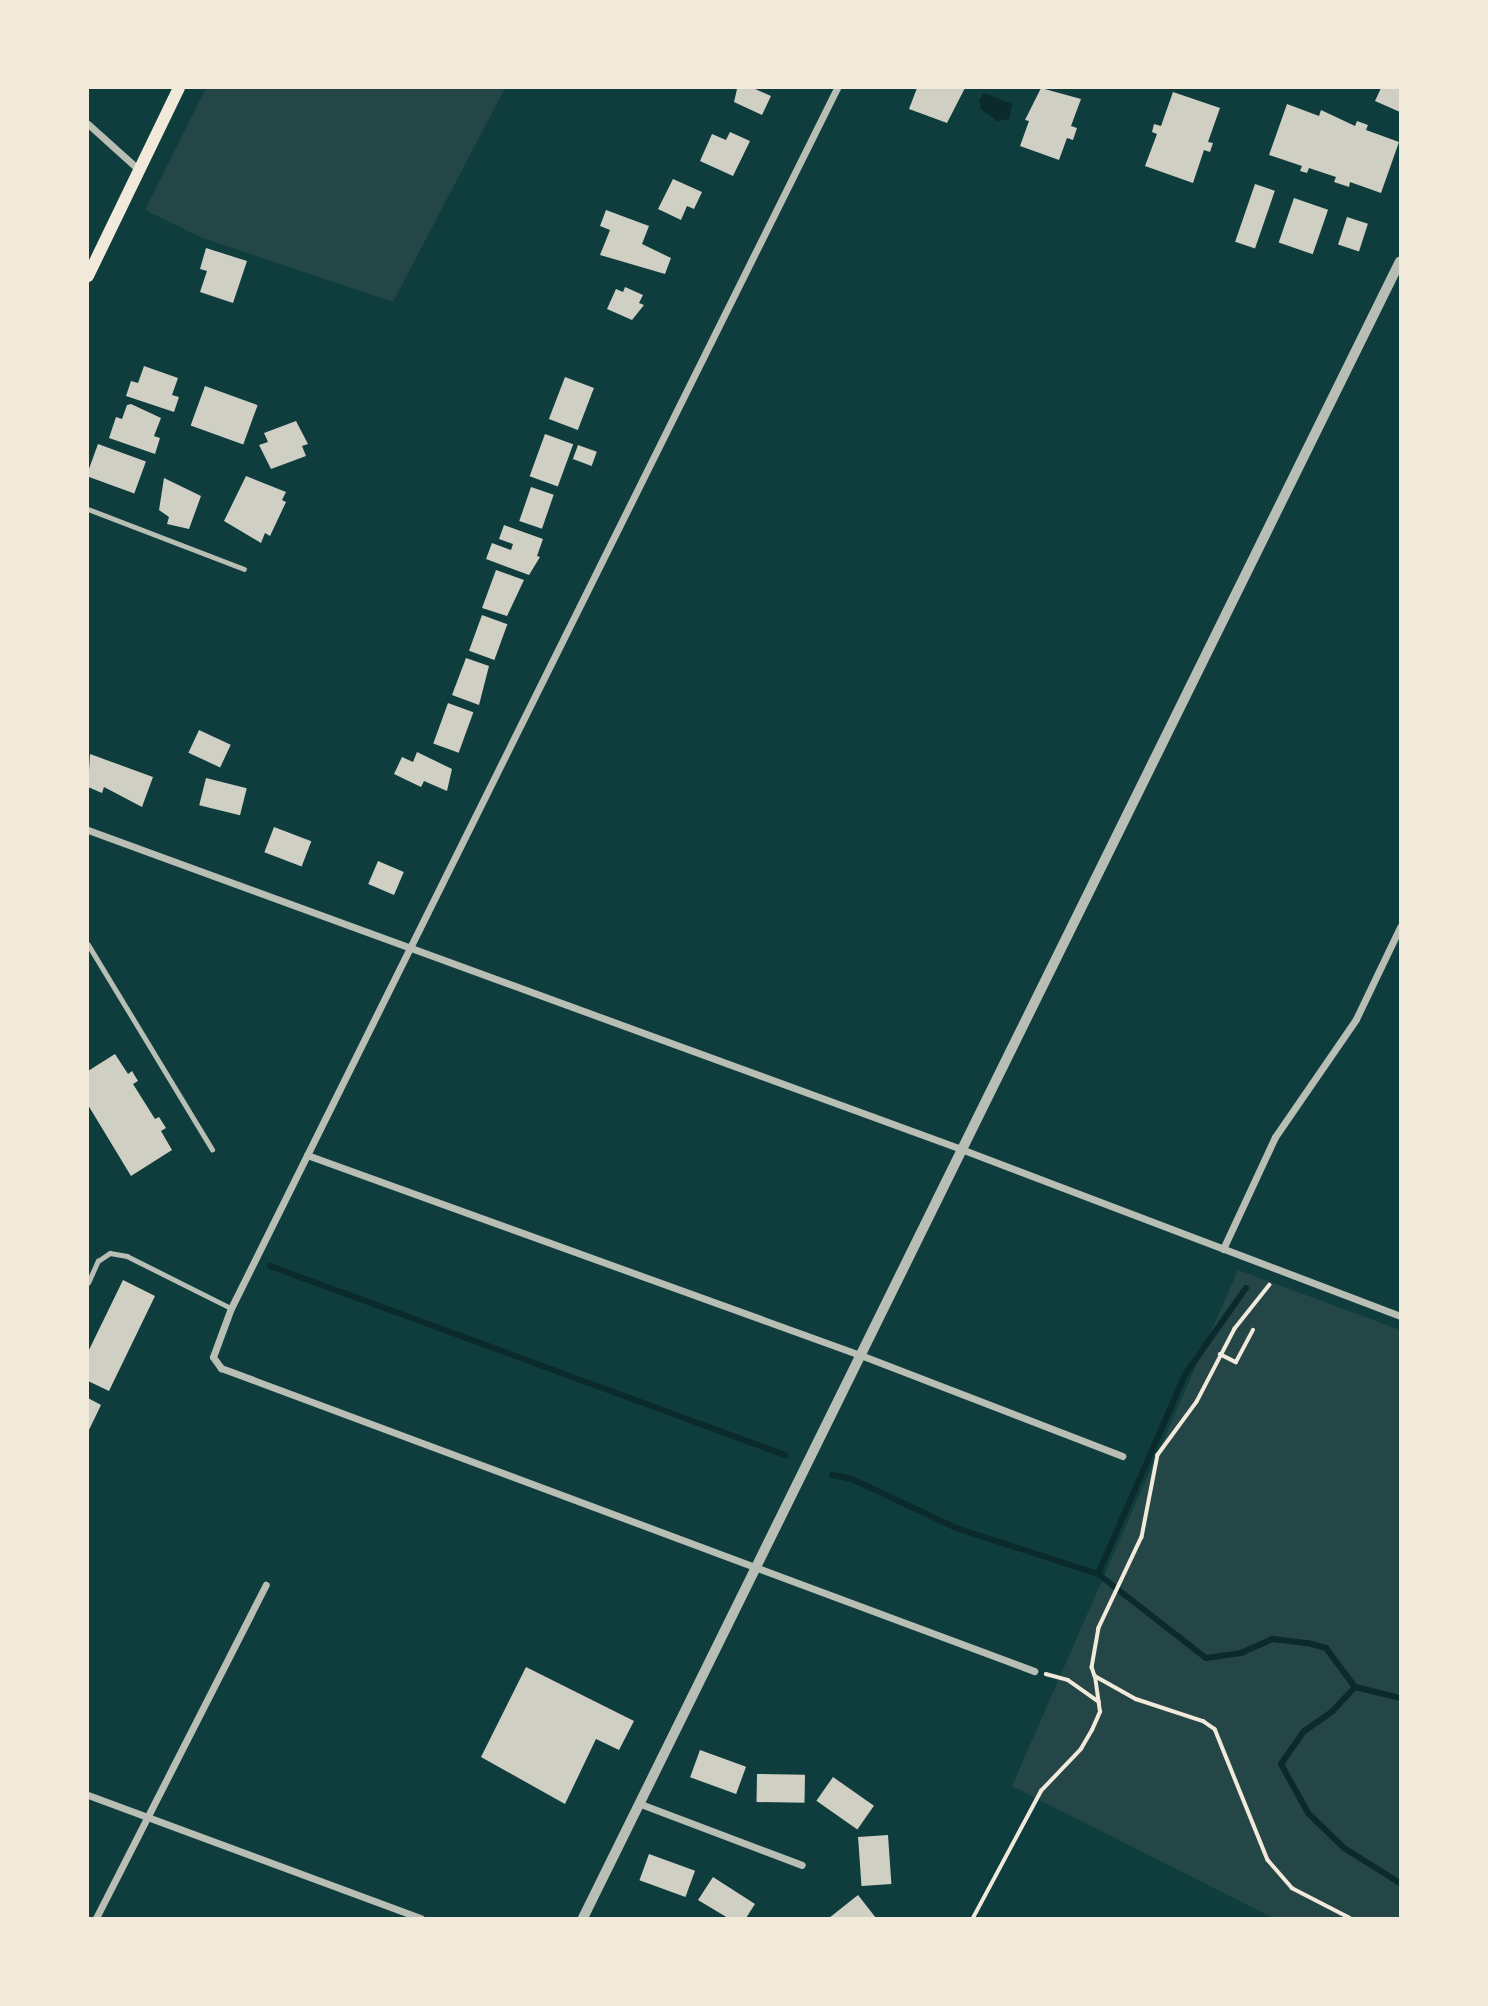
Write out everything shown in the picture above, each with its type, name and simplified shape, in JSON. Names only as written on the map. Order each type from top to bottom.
[{"type":"main road","points":[[88,276],[179,88]]},
{"type":"street","points":[[837,88],[231,1308],[213,1357],[221,1368],[1034,1671]]},
{"type":"street","points":[[88,124],[139,170]]},
{"type":"street","points":[[583,1919],[638,1803],[863,1356],[961,1149],[1396,282],[1401,261]]},
{"type":"street","points":[[88,830],[961,1149],[1401,1316]]},
{"type":"street","points":[[1223,1249],[1275,1137],[1356,1019],[1401,927]]},
{"type":"street","points":[[307,1155],[863,1356],[1122,1456]]},
{"type":"street","points":[[96,1919],[265,1585]]},
{"type":"street","points":[[88,1795],[421,1919]]},
{"type":"street","points":[[638,1803],[802,1865]]},
{"type":"lane","points":[[88,509],[244,569]]},
{"type":"lane","points":[[88,944],[212,1149]]},
{"type":"lane","points":[[88,1283],[98,1261],[110,1253],[127,1256],[231,1308]]},
{"type":"path","points":[[973,1919],[1041,1791],[1087,1740],[1100,1712],[1093,1650],[1118,1587],[1142,1537],[1158,1455],[1197,1402],[1220,1354],[1270,1286]]},
{"type":"path","points":[[1220,1354],[1236,1362],[1253,1330]]},
{"type":"path","points":[[1034,1671],[1068,1680],[1098,1702]]},
{"type":"path","points":[[1096,1676],[1136,1699],[1203,1721],[1215,1729],[1268,1860],[1292,1888],[1350,1919]]},
{"type":"shaded area","points":[[206,88],[505,88],[393,302],[200,237],[145,210]]},
{"type":"shaded area","points":[[984,93],[1012,104],[1009,119],[997,121],[981,109],[979,100]]},
{"type":"shaded area","points":[[1238,1270],[1400,1330],[1400,1918],[1273,1918],[1012,1786]]},
{"type":"building","points":[[753,88],[771,96],[762,115],[734,102],[737,89]]},
{"type":"building","points":[[917,88],[965,88],[947,123],[909,109]]},
{"type":"building","points":[[1041,88],[1081,99],[1071,126],[1077,128],[1073,140],[1067,138],[1059,160],[1020,146],[1029,121],[1025,120]]},
{"type":"building","points":[[1381,88],[1400,88],[1400,112],[1375,101]]},
{"type":"building","points":[[1173,92],[1220,108],[1208,142],[1213,143],[1210,152],[1204,150],[1193,183],[1145,166],[1157,134],[1152,132],[1154,124],[1161,126]]},
{"type":"building","points":[[1287,104],[1319,116],[1321,110],[1355,126],[1357,121],[1368,125],[1366,130],[1399,142],[1381,193],[1350,182],[1349,187],[1334,182],[1336,177],[1309,168],[1307,173],[1300,171],[1302,166],[1269,155]]},
{"type":"building","points":[[730,132],[750,141],[733,176],[700,161],[712,134],[726,140]]},
{"type":"building","points":[[673,179],[702,192],[694,209],[687,206],[681,220],[658,209]]},
{"type":"building","points":[[1255,184],[1275,191],[1255,249],[1235,242]]},
{"type":"building","points":[[1294,198],[1328,210],[1313,254],[1279,242]]},
{"type":"building","points":[[606,210],[649,226],[642,244],[671,258],[665,274],[600,255],[610,230],[600,226]]},
{"type":"building","points":[[1347,217],[1368,224],[1359,251],[1338,245]]},
{"type":"building","points":[[206,248],[247,261],[233,303],[200,292],[207,271],[200,269]]},
{"type":"building","points":[[625,287],[643,295],[639,303],[644,305],[632,320],[607,309],[616,289],[623,292]]},
{"type":"building","points":[[144,366],[178,378],[172,395],[179,397],[174,412],[126,396],[131,381],[138,383]]},
{"type":"building","points":[[565,377],[594,388],[578,430],[549,419]]},
{"type":"building","points":[[205,386],[258,405],[243,445],[191,425]]},
{"type":"building","points":[[131,404],[161,418],[154,436],[160,438],[155,454],[109,438],[116,417],[122,419],[127,405]]},
{"type":"building","points":[[296,421],[308,444],[302,446],[306,456],[271,469],[259,445],[268,442],[264,433]]},
{"type":"building","points":[[545,434],[573,444],[558,487],[530,476]]},
{"type":"building","points":[[98,444],[146,461],[134,493],[88,477]]},
{"type":"building","points":[[578,445],[597,452],[592,466],[573,459]]},
{"type":"building","points":[[246,476],[286,492],[282,500],[286,502],[270,536],[265,533],[261,543],[224,521]]},
{"type":"building","points":[[164,478],[201,496],[189,529],[167,524],[169,517],[159,510]]},
{"type":"building","points":[[531,487],[554,495],[542,529],[519,521]]},
{"type":"building","points":[[504,525],[543,539],[537,556],[540,557],[529,575],[486,559],[492,543],[511,550],[513,544],[499,539]]},
{"type":"building","points":[[496,570],[524,580],[507,616],[482,608]]},
{"type":"building","points":[[482,615],[507,624],[494,660],[469,651]]},
{"type":"building","points":[[466,658],[489,666],[479,705],[452,695]]},
{"type":"building","points":[[448,703],[473,712],[459,753],[433,743]]},
{"type":"building","points":[[199,730],[231,745],[220,767],[188,753]]},
{"type":"building","points":[[417,752],[452,769],[447,791],[424,781],[421,787],[394,774],[402,757],[413,762]]},
{"type":"building","points":[[90,754],[153,777],[142,807],[104,787],[102,793],[88,787]]},
{"type":"building","points":[[206,778],[247,788],[240,815],[199,805]]},
{"type":"building","points":[[274,827],[311,841],[302,867],[264,852]]},
{"type":"building","points":[[378,861],[404,872],[394,895],[368,884]]},
{"type":"building","points":[[115,1054],[128,1074],[132,1071],[138,1081],[133,1084],[155,1119],[159,1117],[166,1128],[161,1131],[172,1150],[131,1176],[88,1105],[88,1071]]},
{"type":"building","points":[[123,1280],[155,1296],[109,1391],[88,1381],[88,1352]]},
{"type":"building","points":[[88,1398],[101,1405],[88,1432]]},
{"type":"building","points":[[526,1667],[634,1721],[619,1750],[596,1739],[565,1804],[481,1757]]},
{"type":"building","points":[[700,1750],[746,1767],[736,1794],[690,1777]]},
{"type":"building","points":[[757,1774],[805,1775],[805,1803],[757,1802]]},
{"type":"building","points":[[833,1777],[874,1806],[857,1829],[816,1801]]},
{"type":"building","points":[[888,1835],[891,1884],[861,1886],[858,1837]]},
{"type":"building","points":[[649,1854],[695,1871],[685,1897],[639,1880]]},
{"type":"building","points":[[713,1877],[755,1904],[746,1918],[728,1918],[698,1900]]},
{"type":"building","points":[[858,1895],[876,1918],[829,1918]]},
{"type":"waterway","points":[[270,1266],[785,1455]]},
{"type":"waterway","points":[[832,1475],[852,1479],[956,1528],[1098,1574],[1186,1373],[1246,1288]]},
{"type":"waterway","points":[[1098,1574],[1206,1658],[1241,1653],[1273,1639],[1308,1643],[1326,1648],[1355,1687],[1400,1698]]},
{"type":"waterway","points":[[1355,1687],[1333,1711],[1304,1731],[1281,1764],[1308,1813],[1344,1848],[1400,1883]]}]
